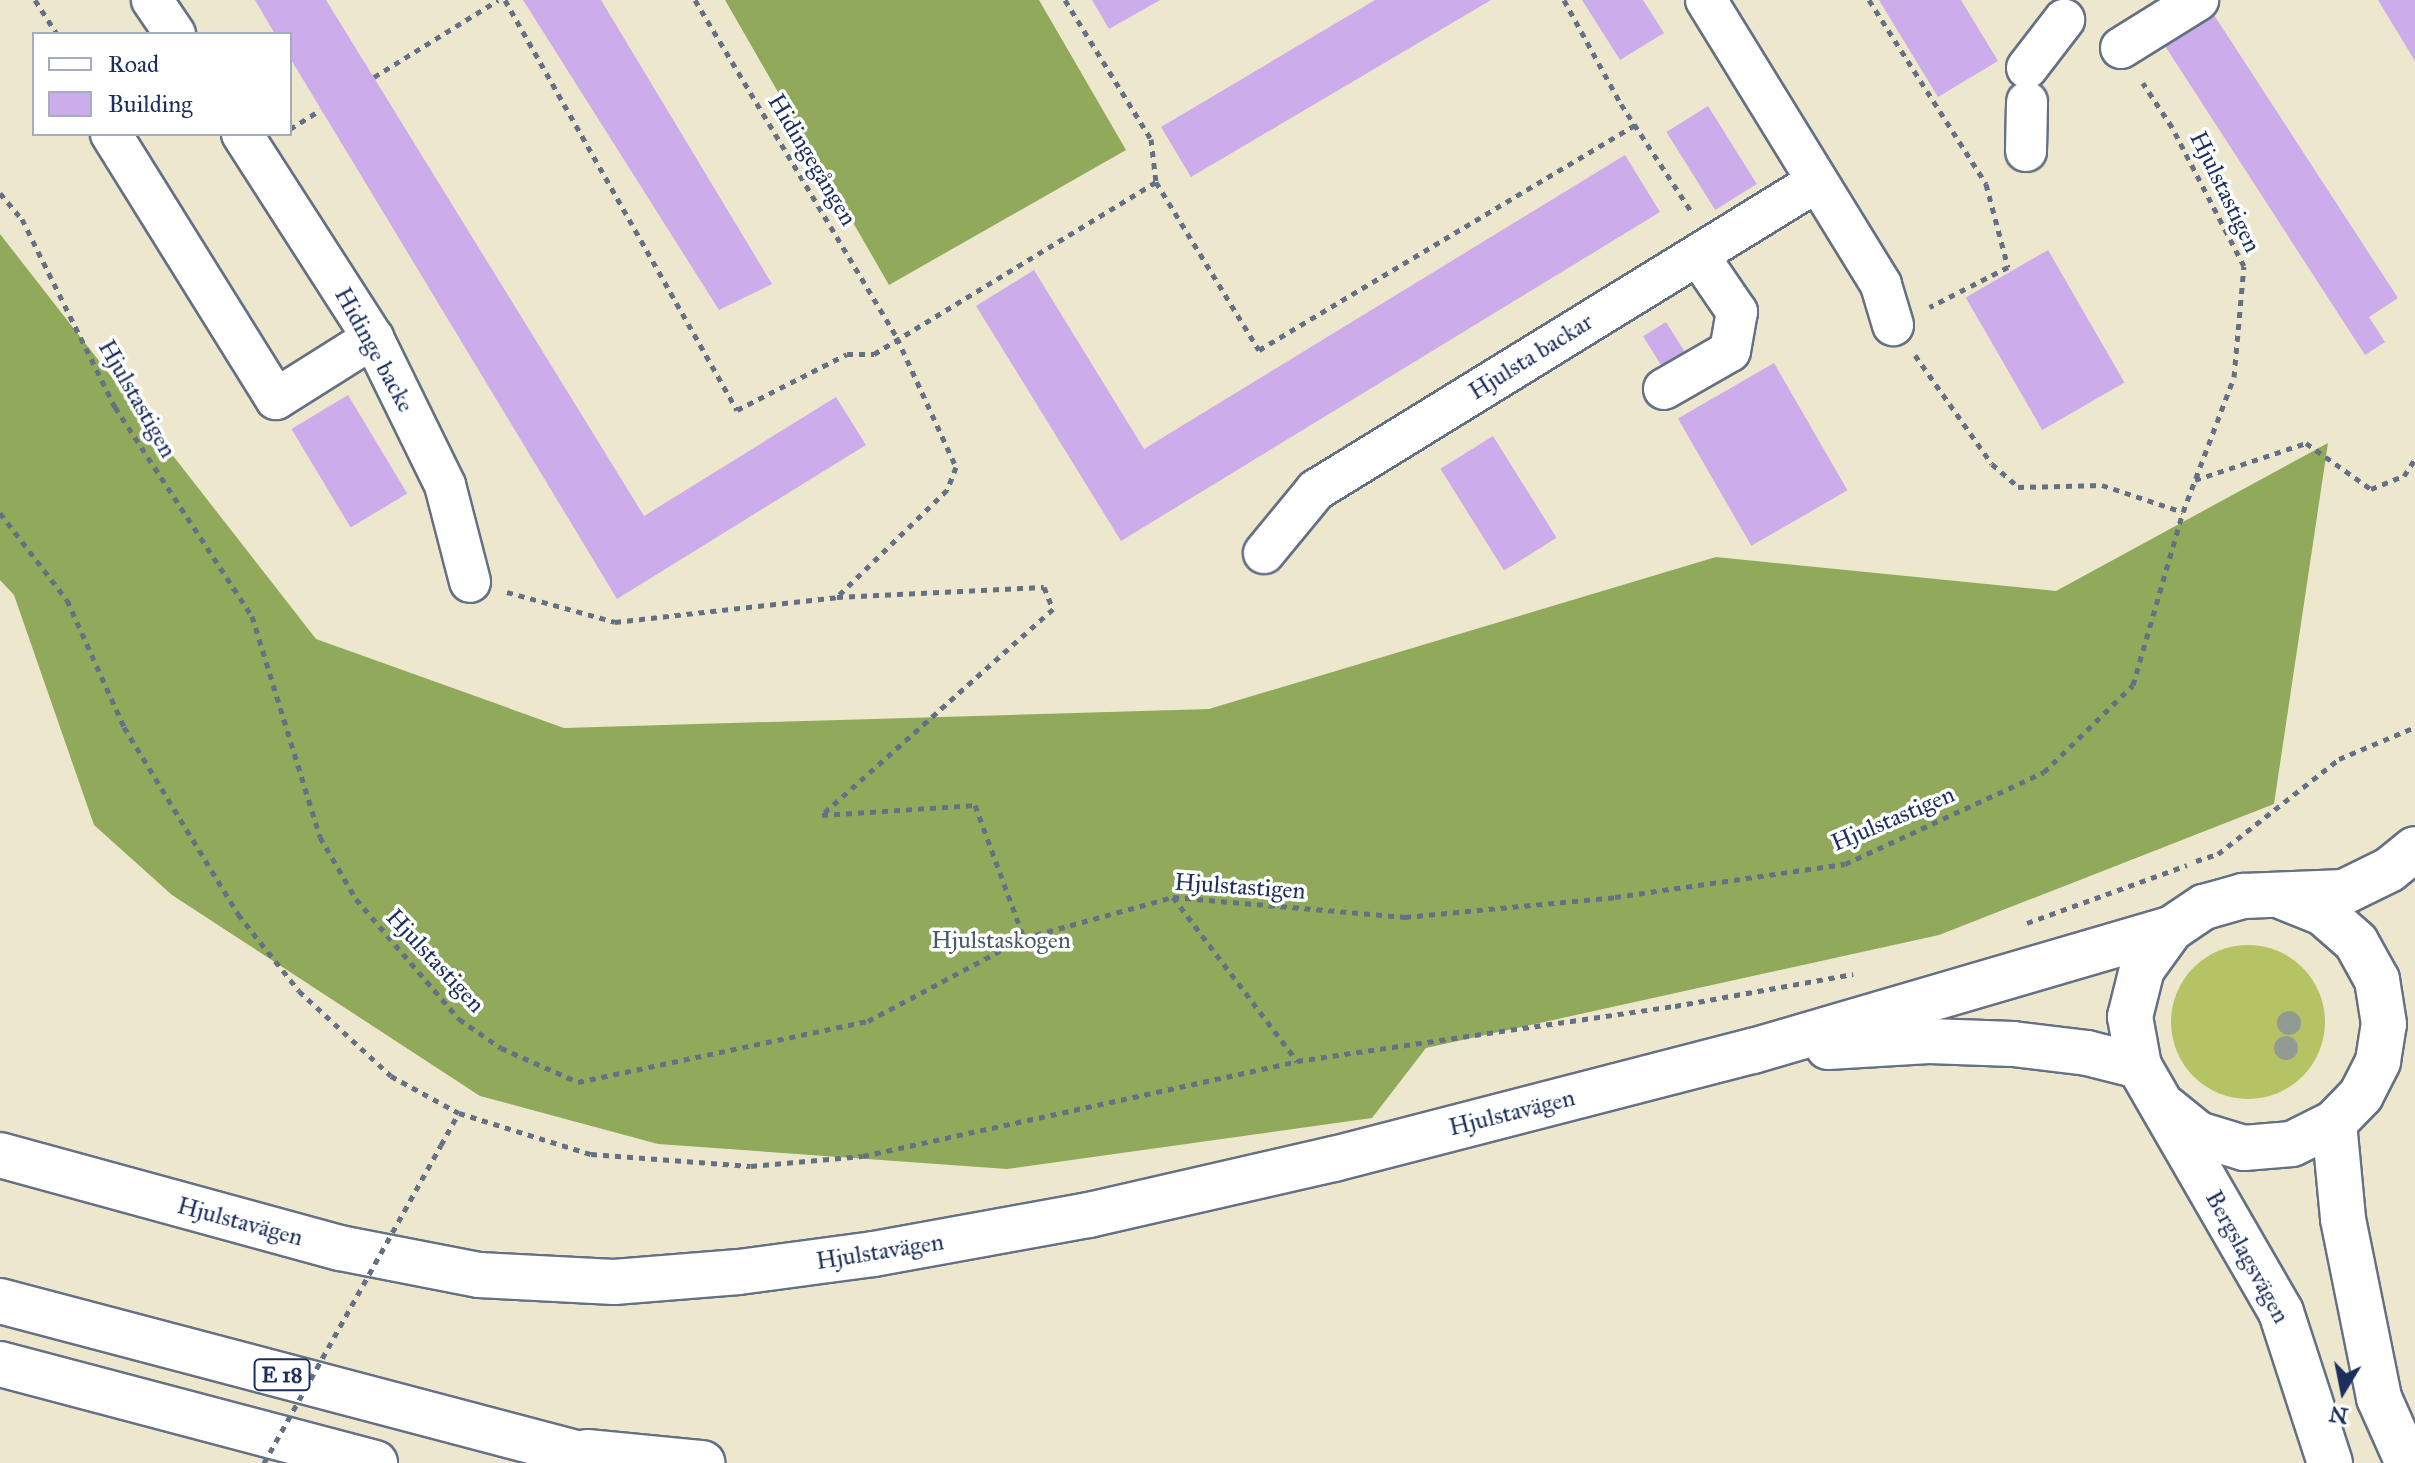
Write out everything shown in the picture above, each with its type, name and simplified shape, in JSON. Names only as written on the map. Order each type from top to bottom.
[{"type":"main road","name":"Bergslagsvägen","points":[[2330,1463],[2281,1312],[2139,1066],[2130,1017],[2142,969],[2171,929],[2204,907],[2243,896],[2283,897],[2344,892],[2389,870],[2415,849]]},
{"type":"main road","name":"Bergslagsvägen","points":[[2161,1104],[2198,1134],[2244,1148],[2292,1144],[2334,1123],[2361,1095],[2378,1061],[2384,1024],[2377,980],[2356,942],[2323,913],[2283,897]]},
{"type":"main road","name":"Hjulstavägen","points":[[0,1155],[340,1248],[479,1275],[614,1282],[874,1254],[1089,1215],[1334,1159],[1753,1051],[2171,929]]},
{"type":"main road","points":[[2384,1024],[2415,988]]},
{"type":"main road","name":"Hjulstavägen","points":[[1753,1051],[1929,1041],[1999,1043],[2087,1053],[2139,1066]]},
{"type":"main road","points":[[2334,1123],[2343,1219],[2376,1383],[2408,1463]]},
{"type":"main road","name":"E 18","points":[[0,1301],[614,1463]]},
{"type":"main road","points":[[0,1364],[375,1463]]},
{"type":"main road","points":[[41,1375],[265,1463]]},
{"type":"main road","points":[[564,1450],[702,1463]]},
{"type":"street","points":[[152,0],[174,32]]},
{"type":"street","points":[[1706,0],[1881,285],[1893,325]]},
{"type":"street","points":[[2121,48],[2198,0]]},
{"type":"street","points":[[2026,151],[2027,85],[2064,20]]},
{"type":"street","points":[[112,136],[276,399],[373,338]]},
{"type":"street","name":"Hidinge backe","points":[[243,136],[373,338],[445,485],[470,582]]},
{"type":"street","name":"Hjulsta backar","points":[[1264,553],[1316,490],[1816,182]]},
{"type":"street","points":[[1664,389],[1730,351],[1737,312],[1705,250]]},
{"type":"path","points":[[35,0],[56,32]]},
{"type":"path","points":[[374,77],[498,0]]},
{"type":"path","points":[[505,0],[737,410],[847,354],[874,354],[1156,182]]},
{"type":"path","name":"Hidingegången","points":[[695,0],[897,338],[956,467],[947,490],[837,597]]},
{"type":"path","points":[[1065,0],[1151,139],[1156,182],[1259,350],[1635,125]]},
{"type":"path","points":[[1564,0],[1705,250]]},
{"type":"path","points":[[1869,0],[1986,184],[2008,267],[1893,325],[1992,464],[2018,487],[2102,485],[2183,512]]},
{"type":"path","name":"Hjulstastigen","points":[[0,193],[22,219],[115,407],[252,616],[320,837],[356,899],[459,1019],[501,1048],[578,1082],[868,1021],[1024,938],[1173,897],[1405,917],[1615,897],[1845,864],[2044,772],[2133,685],[2183,512],[2234,377],[2244,266],[2172,127],[2121,48]]},
{"type":"path","points":[[292,128],[321,110]]},
{"type":"path","points":[[2195,480],[2306,443],[2371,489],[2404,476],[2415,459]]},
{"type":"path","points":[[0,513],[67,600],[124,727],[238,914],[299,991],[391,1076],[459,1113],[591,1154],[751,1166],[863,1156],[1297,1061],[1675,1006],[1860,973]]},
{"type":"path","points":[[470,582],[615,622],[837,597],[1044,587],[1053,609],[822,815],[975,805],[1024,938]]},
{"type":"path","points":[[2025,924],[2218,854],[2339,759],[2415,727]]},
{"type":"path","points":[[1173,897],[1297,1061]]},
{"type":"path","points":[[265,1463],[459,1113]]},
{"type":"green space","points":[[725,0],[1039,0],[1126,150],[889,285]]},
{"type":"green space","name":"Hjulstaskogen","points":[[0,234],[316,639],[564,728],[1209,709],[1716,557],[2056,591],[2328,443],[2274,804],[1939,935],[1426,1048],[1372,1118],[1007,1169],[658,1144],[480,1096],[172,895],[94,825],[14,595],[0,580]]},
{"type":"green space","points":[[2248,945],[2278,951],[2303,967],[2319,992],[2325,1022],[2319,1052],[2303,1077],[2278,1093],[2248,1099],[2218,1093],[2193,1077],[2177,1052],[2171,1022],[2177,992],[2193,967],[2218,951]]},
{"type":"building","points":[[255,0],[326,0],[644,516],[836,397],[866,445],[617,599],[292,61],[292,32],[274,32]]},
{"type":"building","points":[[523,0],[601,0],[772,284],[719,310]]},
{"type":"building","points":[[1092,0],[1160,0],[1109,29]]},
{"type":"building","points":[[1375,0],[1491,0],[1191,177],[1161,127]]},
{"type":"building","points":[[1582,0],[1643,0],[1664,33],[1620,60]]},
{"type":"building","points":[[1879,0],[1961,0],[1998,61],[1938,97]]},
{"type":"building","points":[[2378,0],[2415,0],[2415,61]]},
{"type":"building","points":[[2214,15],[2398,298],[2369,317],[2385,342],[2365,355],[2165,46]]},
{"type":"building","points":[[1708,106],[1757,184],[1715,210],[1666,132]]},
{"type":"building","points":[[1625,155],[1660,212],[1121,541],[976,306],[1034,270],[1144,449]]},
{"type":"building","points":[[2048,250],[2124,383],[2042,430],[1966,298]]},
{"type":"building","points":[[1666,322],[1692,364],[1669,378],[1643,336]]},
{"type":"building","points":[[1774,363],[1848,490],[1751,546],[1678,418]]},
{"type":"building","points":[[348,395],[407,494],[351,528],[291,429]]},
{"type":"building","points":[[1493,436],[1557,538],[1504,571],[1440,469]]}]
